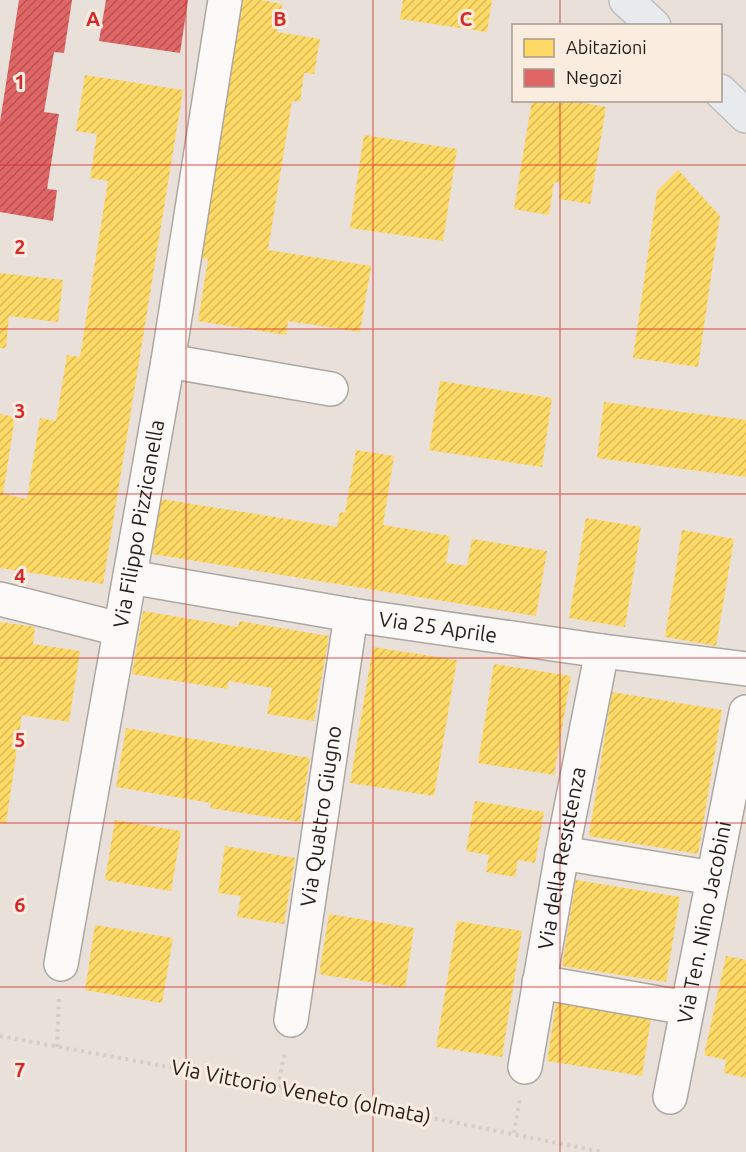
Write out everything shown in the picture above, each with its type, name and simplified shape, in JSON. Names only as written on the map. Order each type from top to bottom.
[{"type":"main road","points":[[626,0],[652,24]]},
{"type":"main road","points":[[722,93],[746,116]]},
{"type":"street","name":"Via Filippo Pizzicanella","points":[[61,964],[168,361],[225,0]]},
{"type":"street","points":[[168,361],[331,389]]},
{"type":"street","name":"Via 25 Aprile","points":[[130,577],[351,615],[746,669]]},
{"type":"street","points":[[0,599],[119,629]]},
{"type":"street","name":"Via Quattro Giugno","points":[[291,1020],[351,615]]},
{"type":"street","name":"Via della Resistenza","points":[[525,1067],[562,853],[602,651]]},
{"type":"street","name":"Via Ten. Nino Jacobini","points":[[670,1097],[746,712]]},
{"type":"street","points":[[562,853],[713,878]]},
{"type":"street","points":[[539,982],[687,1008]]},
{"type":"path","points":[[57,1048],[61,964]]},
{"type":"path","name":"Via Vittorio Veneto (olmata)","points":[[0,1036],[289,1089],[602,1152]]},
{"type":"building: Abitazioni","points":[[241,0],[261,0],[282,4],[277,32],[320,39],[314,74],[304,73],[300,102],[292,101],[268,250],[371,266],[360,332],[288,321],[286,335],[198,321],[208,259],[200,258]]},
{"type":"building: Abitazioni","points":[[403,0],[492,0],[487,32],[400,19]]},
{"type":"building: Abitazioni","points":[[85,75],[183,90],[103,584],[0,568],[0,414],[15,417],[3,494],[27,499],[40,418],[56,421],[67,355],[80,357],[108,181],[90,178],[97,134],[76,131]]},
{"type":"building: Abitazioni","points":[[532,102],[579,102],[606,107],[590,204],[559,199],[561,183],[554,182],[549,215],[514,209]]},
{"type":"building: Abitazioni","points":[[364,135],[457,149],[443,241],[350,228]]},
{"type":"building: Abitazioni","points":[[678,170],[720,216],[698,367],[633,358],[657,191]]},
{"type":"building: Abitazioni","points":[[0,273],[63,280],[58,322],[9,316],[6,348],[0,348]]},
{"type":"building: Abitazioni","points":[[440,381],[552,398],[542,467],[429,450]]},
{"type":"building: Abitazioni","points":[[604,402],[746,420],[746,477],[597,458]]},
{"type":"building: Abitazioni","points":[[356,450],[394,456],[383,525],[450,536],[446,563],[467,566],[472,539],[547,551],[536,616],[152,554],[161,499],[337,527],[340,512],[345,513]]},
{"type":"building: Abitazioni","points":[[586,518],[641,527],[625,627],[569,618]]},
{"type":"building: Abitazioni","points":[[682,530],[734,539],[716,646],[665,637]]},
{"type":"building: Abitazioni","points":[[143,611],[238,627],[239,621],[329,636],[314,721],[267,714],[272,688],[229,681],[227,689],[132,674]]},
{"type":"building: Abitazioni","points":[[0,622],[35,627],[33,644],[80,651],[69,722],[22,715],[6,823],[0,823]]},
{"type":"building: Abitazioni","points":[[373,647],[457,660],[434,796],[350,783]]},
{"type":"building: Abitazioni","points":[[494,664],[571,676],[554,775],[478,763]]},
{"type":"building: Abitazioni","points":[[612,692],[722,710],[698,854],[589,836]]},
{"type":"building: Abitazioni","points":[[126,728],[310,758],[300,822],[210,808],[211,803],[116,787]]},
{"type":"building: Abitazioni","points":[[475,801],[544,812],[535,863],[518,860],[515,877],[486,872],[489,855],[466,851]]},
{"type":"building: Abitazioni","points":[[115,820],[181,831],[171,891],[105,880]]},
{"type":"building: Abitazioni","points":[[225,846],[295,858],[284,924],[237,917],[241,896],[218,893]]},
{"type":"building: Abitazioni","points":[[576,880],[680,897],[666,982],[562,966]]},
{"type":"building: Abitazioni","points":[[329,914],[414,928],[405,988],[319,974]]},
{"type":"building: Abitazioni","points":[[457,921],[522,931],[502,1057],[436,1047]]},
{"type":"building: Abitazioni","points":[[95,925],[173,938],[162,1003],[85,990]]},
{"type":"building: Abitazioni","points":[[726,956],[746,960],[746,1078],[724,1073],[726,1060],[704,1055]]},
{"type":"building: Abitazioni","points":[[556,1003],[651,1018],[642,1076],[547,1061]]},
{"type":"building: Negozi","points":[[19,0],[72,0],[64,53],[54,52],[44,112],[59,114],[47,189],[57,190],[53,221],[0,212],[0,122]]},
{"type":"building: Negozi","points":[[106,0],[188,0],[180,53],[99,41]]}]
